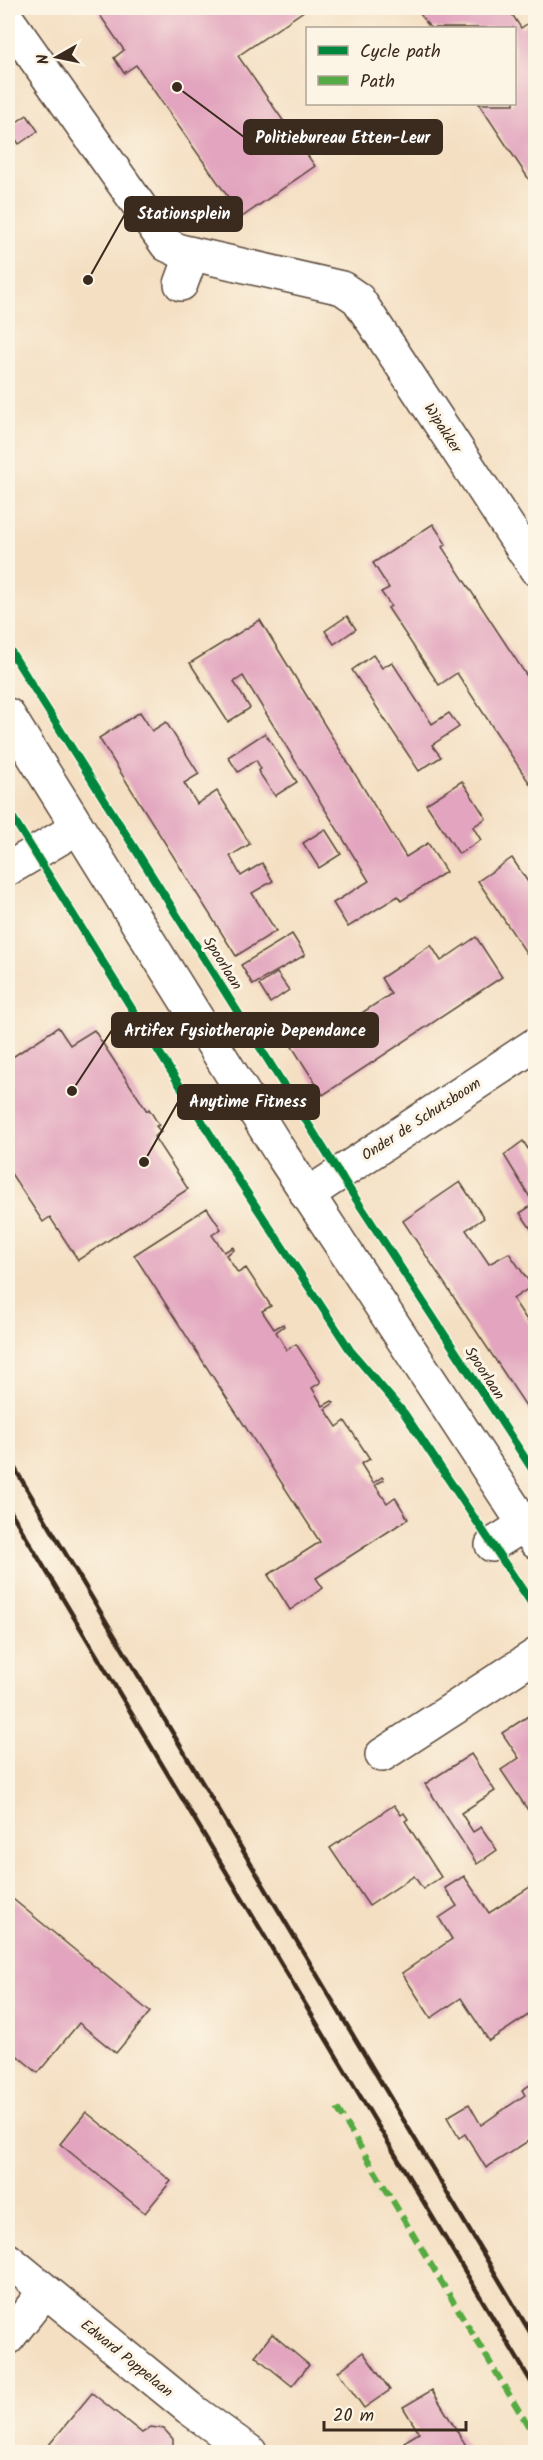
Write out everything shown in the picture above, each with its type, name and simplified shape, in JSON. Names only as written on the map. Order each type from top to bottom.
[{"type":"street","name":"Wipakker","points":[[8,20],[72,133],[162,240],[173,249],[187,269],[347,290],[358,299],[536,569]]},
{"type":"street","points":[[8,715],[307,1195],[530,1533],[492,1545]]},
{"type":"street","points":[[8,869],[77,828]]},
{"type":"street","name":"Onder de Schutsboom","points":[[307,1195],[536,1044]]},
{"type":"street","points":[[382,1755],[536,1655]]},
{"type":"street","name":"Edward Poppelaan","points":[[8,2260],[189,2408],[250,2452]]},
{"type":"street","points":[[8,2338],[45,2291]]},
{"type":"building","points":[[95,8],[308,8],[238,56],[315,166],[242,217],[136,65],[124,73],[114,58],[124,50]]},
{"type":"building","points":[[416,8],[508,8],[521,28],[536,18],[536,190],[480,105],[516,105],[516,27],[429,27]]},
{"type":"building","points":[[27,115],[38,131],[19,144],[8,128]]},
{"type":"building","points":[[433,524],[446,544],[442,547],[536,690],[536,793],[457,673],[439,685],[388,608],[391,606],[381,592],[389,588],[373,563]]},
{"type":"building","points":[[347,616],[356,629],[334,644],[325,631]]},
{"type":"building","points":[[260,620],[406,857],[428,843],[446,872],[401,901],[398,896],[348,927],[333,903],[369,881],[243,676],[234,682],[250,708],[228,722],[190,663]]},
{"type":"building","points":[[373,655],[382,668],[392,662],[432,724],[449,713],[459,727],[432,745],[441,757],[419,771],[352,670]]},
{"type":"building","points":[[140,712],[152,731],[166,722],[199,774],[184,783],[197,804],[217,791],[250,844],[230,856],[241,876],[262,863],[273,881],[252,893],[276,931],[236,956],[99,738]]},
{"type":"building","points":[[265,733],[297,782],[275,796],[258,771],[261,769],[256,760],[238,772],[228,757]]},
{"type":"building","points":[[462,781],[486,818],[473,827],[481,840],[459,854],[426,804]]},
{"type":"building","points":[[325,829],[341,854],[319,868],[303,843]]},
{"type":"building","points":[[512,858],[536,894],[536,953],[529,957],[478,881]]},
{"type":"building","points":[[292,934],[305,955],[253,985],[241,965]]},
{"type":"building","points":[[476,937],[502,977],[323,1095],[289,1042],[326,1018],[334,1031],[391,994],[381,978],[431,945],[441,961]]},
{"type":"building","points":[[277,973],[289,990],[270,1003],[259,985]]},
{"type":"building","points":[[58,1027],[70,1045],[94,1030],[147,1111],[149,1109],[159,1125],[156,1126],[161,1132],[154,1137],[188,1189],[78,1260],[50,1217],[43,1222],[8,1169],[8,1060]]},
{"type":"building","points":[[523,1141],[536,1161],[536,1236],[520,1213],[534,1204],[504,1155]]},
{"type":"building","points":[[460,1182],[484,1218],[466,1230],[489,1264],[509,1253],[532,1286],[513,1299],[536,1334],[536,1421],[403,1221]]},
{"type":"building","points":[[207,1208],[221,1229],[212,1235],[224,1252],[233,1247],[234,1250],[226,1255],[238,1273],[246,1268],[271,1306],[262,1311],[274,1329],[283,1324],[284,1326],[276,1332],[287,1350],[296,1344],[321,1382],[312,1388],[323,1406],[332,1401],[334,1403],[325,1409],[337,1427],[345,1421],[370,1459],[361,1464],[373,1483],[382,1477],[384,1480],[375,1485],[387,1503],[395,1497],[408,1519],[316,1578],[323,1588],[290,1610],[268,1575],[320,1542],[134,1255]]},
{"type":"building","points":[[536,1711],[536,1822],[501,1770],[519,1758],[502,1733]]},
{"type":"building","points":[[471,1754],[495,1791],[461,1813],[473,1832],[481,1827],[497,1850],[477,1864],[425,1784]]},
{"type":"building","points":[[394,1805],[401,1815],[404,1813],[408,1819],[405,1821],[441,1877],[423,1889],[414,1876],[369,1906],[330,1848]]},
{"type":"building","points":[[464,1876],[489,1913],[536,1883],[536,2010],[489,2041],[461,1998],[431,2018],[402,1973],[452,1939],[439,1918],[457,1906],[445,1888]]},
{"type":"building","points":[[8,1895],[150,2012],[116,2053],[79,2023],[38,2073],[8,2048]]},
{"type":"building","points":[[536,2081],[536,2136],[486,2168],[465,2134],[459,2138],[447,2117],[469,2104],[481,2125],[525,2095],[522,2090]]},
{"type":"building","points":[[86,2112],[171,2181],[145,2213],[60,2144]]},
{"type":"building","points":[[272,2334],[309,2365],[292,2386],[255,2356]]},
{"type":"building","points":[[363,2352],[390,2390],[364,2408],[338,2372]]},
{"type":"building","points":[[432,2390],[470,2452],[411,2452],[404,2442],[419,2433],[403,2407]]},
{"type":"building","points":[[92,2393],[142,2433],[151,2427],[164,2429],[173,2439],[173,2452],[43,2452]]},
{"type":"railway","points":[[8,1457],[536,2342]]},
{"type":"railway","points":[[8,1507],[536,2390]]},
{"type":"marked path","points":[[337,2108],[536,2439]]},
{"type":"cycle path","name":"Spoorlaan","points":[[8,647],[339,1173],[536,1475]]},
{"type":"cycle path","points":[[8,810],[240,1182],[350,1350],[404,1413],[536,1610]]},
{"type":"place","name":"Politiebureau Etten-Leur","points":[[177,87]]},
{"type":"place","name":"Stationsplein","points":[[88,280]]},
{"type":"place","name":"Artifex Fysiotherapie Dependance","points":[[72,1091]]},
{"type":"place","name":"Anytime Fitness","points":[[144,1162]]}]
